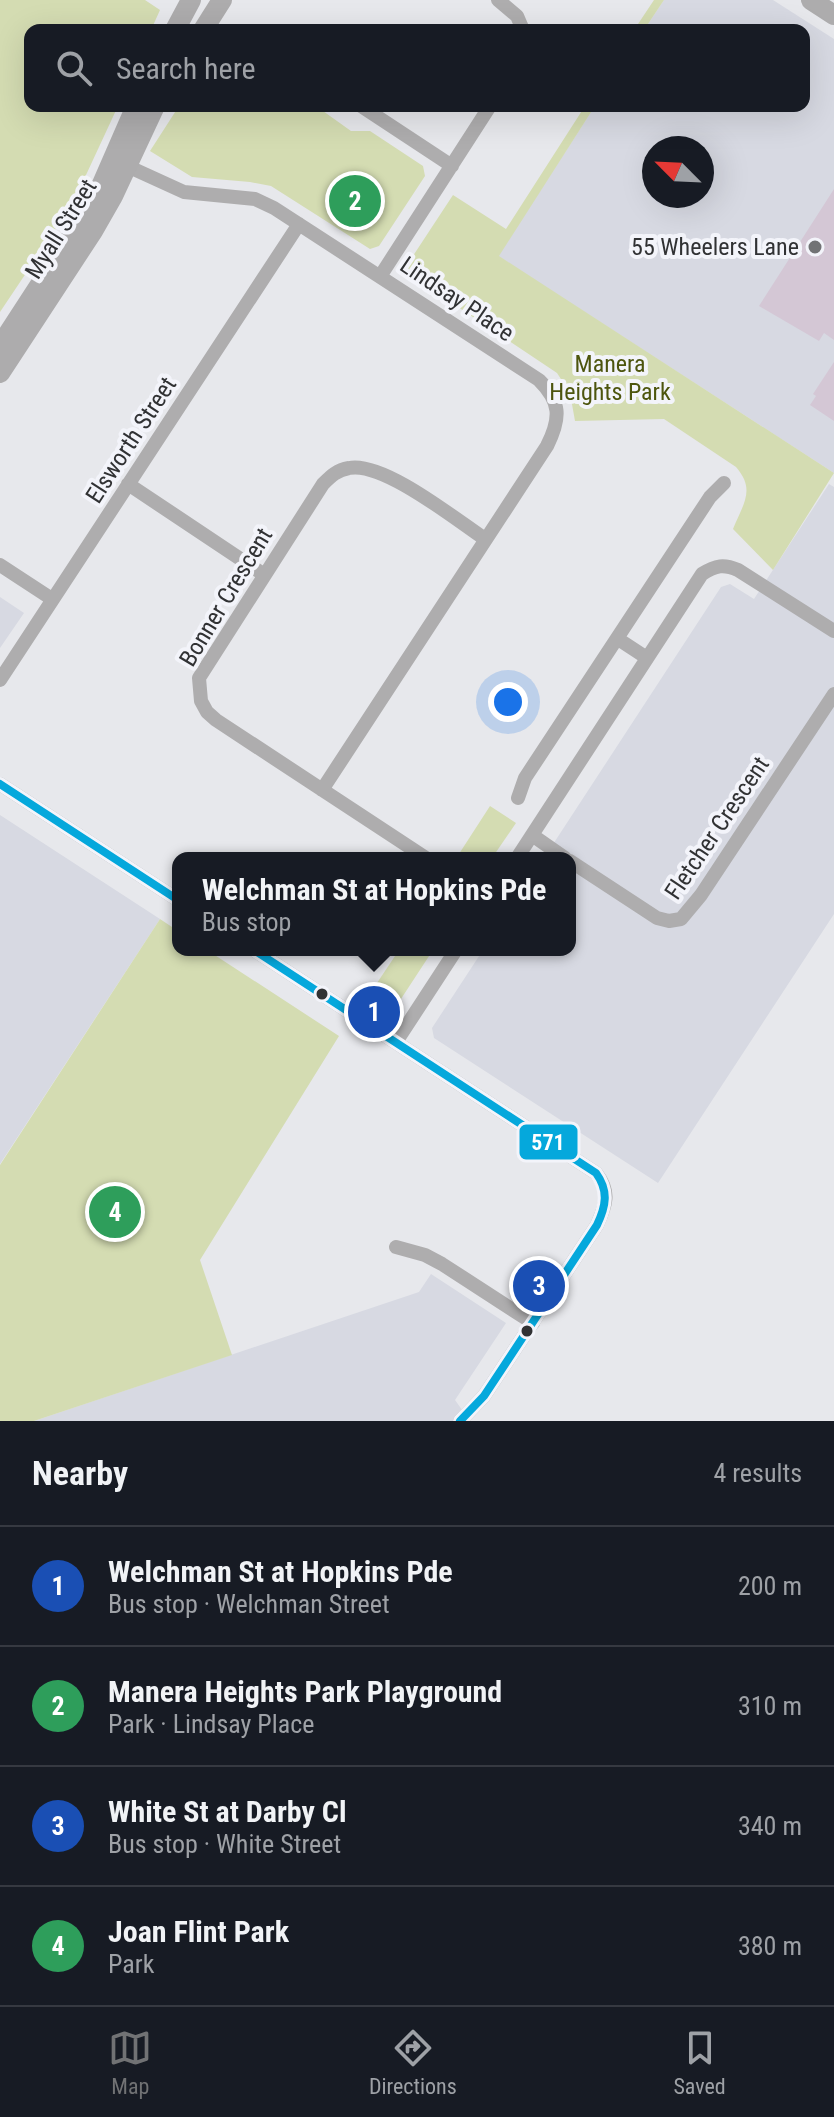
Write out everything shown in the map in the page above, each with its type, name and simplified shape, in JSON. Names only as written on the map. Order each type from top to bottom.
[{"type":"street","points":[[178,24],[191,0]]},
{"type":"street","points":[[207,24],[222,0]]},
{"type":"street","points":[[498,0],[517,16],[520,24]]},
{"type":"street","points":[[811,0],[834,15]]},
{"type":"street","name":"Myall Street","points":[[0,346],[95,200],[133,112]]},
{"type":"street","name":"Myall Street","points":[[0,373],[93,231],[152,112]]},
{"type":"street","points":[[370,112],[452,166]]},
{"type":"street","points":[[381,275],[486,112]]},
{"type":"street","name":"Lindsay Place","points":[[127,166],[184,192],[255,199],[274,208],[539,380],[551,392],[557,408],[556,428],[547,446],[322,790]]},
{"type":"street","name":"Elsworth Street","points":[[0,680],[299,224]]},
{"type":"street","name":"Bonner Crescent","points":[[417,852],[216,720],[201,701],[199,678],[263,574],[323,484],[335,472],[351,467],[380,471],[485,539]]},
{"type":"street","points":[[518,798],[525,778],[710,497],[724,483]]},
{"type":"street","points":[[128,484],[263,574]]},
{"type":"street","points":[[0,565],[52,599]]},
{"type":"street","points":[[521,852],[702,574],[713,567],[726,565],[738,570],[834,631]]},
{"type":"street","points":[[618,639],[647,658]]},
{"type":"street","name":"Fletcher Crescent","points":[[576,865],[657,918],[669,921],[681,919],[701,895],[834,694]]},
{"type":"street","points":[[0,784],[172,896]]},
{"type":"street","name":"Fletcher Crescent","points":[[532,835],[556,852]]},
{"type":"street","points":[[263,956],[596,1173],[607,1192],[606,1205],[597,1225],[484,1396],[460,1421]]},
{"type":"street","points":[[396,1042],[452,956]]},
{"type":"street","points":[[396,1247],[425,1255],[442,1264],[533,1323]]},
{"type":"shaded area","points":[[664,0],[773,0],[834,39],[834,473],[498,256],[591,112],[810,112],[810,24],[648,24]]},
{"type":"shaded area","points":[[829,484],[834,487],[834,914],[658,1183],[434,1038],[432,1028],[479,956],[576,956],[576,852],[548,852],[721,587],[730,584],[754,599]]},
{"type":"shaded area","points":[[0,597],[24,613],[0,648]]},
{"type":"shaded area","points":[[0,815],[160,919],[0,1164]]},
{"type":"shaded area","points":[[431,1274],[506,1323],[455,1400],[470,1421],[34,1421],[419,1292]]},
{"type":"green space","points":[[0,0],[145,0],[160,10],[154,24],[24,24],[24,112],[115,112],[73,203],[0,312]]},
{"type":"green space","points":[[654,0],[664,0],[648,24],[638,24]]},
{"type":"green space","points":[[175,112],[324,112],[351,131],[370,131],[423,166],[425,176],[379,246],[370,249],[271,186],[192,177],[150,151]]},
{"type":"green space","name":"Manera Heights Park","points":[[581,112],[591,112],[499,256],[834,473],[773,570],[733,529],[746,497],[745,483],[736,467],[664,419],[575,421],[570,393],[557,373],[410,275],[407,265],[453,195],[506,229]]},
{"type":"green space","points":[[490,806],[516,823],[496,852],[460,852]]},
{"type":"green space","points":[[160,919],[172,927],[172,956],[216,956],[339,1036],[200,1260],[232,1355],[34,1421],[0,1421],[0,1165]]},
{"type":"green space","points":[[395,956],[429,956],[397,1005],[387,1007],[367,998]]},
{"type":"building","name":"55 Wheelers Lane","points":[[834,189],[834,340],[824,333],[819,341],[759,306]]},
{"type":"building","points":[[834,362],[834,421],[810,405],[816,396],[813,394]]},
{"type":"transit line","name":"571","points":[[0,784],[172,896]]},
{"type":"transit line","name":"571","points":[[263,956],[596,1173],[603,1186],[605,1199],[597,1225],[484,1396],[460,1421]]},
{"type":"place","name":"Manera Heights Park Playground","points":[[355,201]]},
{"type":"place","name":"55 Wheelers Lane","points":[[815,247]]},
{"type":"place","name":"Welchman St at Hopkins Pde","points":[[374,1012]]},
{"type":"place","name":"Joan Flint Park","points":[[115,1212]]},
{"type":"place","name":"White St at Darby Cl","points":[[539,1286]]}]
